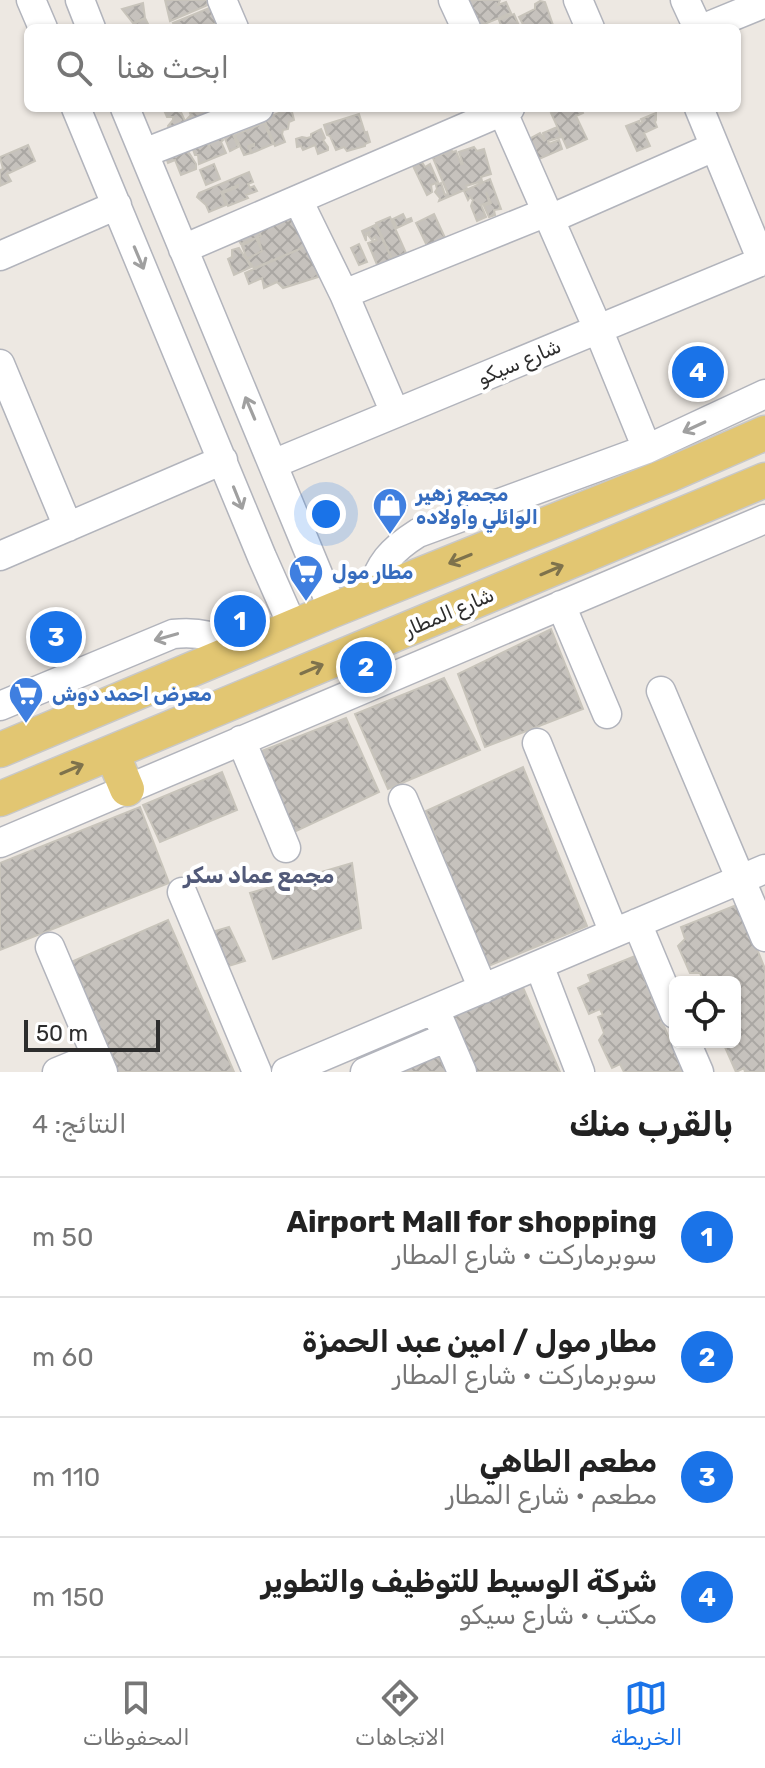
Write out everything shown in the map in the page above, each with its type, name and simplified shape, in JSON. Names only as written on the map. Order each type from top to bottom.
[{"type":"main road","points":[[0,750],[765,433]]},
{"type":"main road","points":[[671,474],[670,488],[676,501],[695,511]]},
{"type":"main road","name":"شارع المطار","points":[[0,799],[765,480]]},
{"type":"main road","points":[[608,498],[625,515],[625,539]]},
{"type":"main road","points":[[112,753],[127,789]]},
{"type":"street","points":[[31,0],[41,24]]},
{"type":"street","points":[[80,0],[89,24]]},
{"type":"street","points":[[578,0],[588,24]]},
{"type":"street","points":[[685,0],[699,24]]},
{"type":"street","points":[[224,1],[233,24]]},
{"type":"street","points":[[711,24],[765,3]]},
{"type":"street","points":[[78,112],[293,627]]},
{"type":"street","points":[[127,112],[333,610]]},
{"type":"street","points":[[144,153],[249,112]]},
{"type":"street","points":[[183,249],[497,112]]},
{"type":"street","points":[[505,112],[647,449]]},
{"type":"street","points":[[701,112],[763,261]]},
{"type":"street","points":[[344,294],[548,216],[714,147]]},
{"type":"street","points":[[298,200],[344,294],[395,413]]},
{"type":"street","points":[[0,256],[117,205]]},
{"type":"street","name":"شارع سيكو","points":[[273,464],[763,261]]},
{"type":"street","points":[[0,364],[68,527]]},
{"type":"street","points":[[370,595],[376,576],[387,558],[400,544],[418,533],[647,449],[765,394]]},
{"type":"street","points":[[0,556],[223,460]]},
{"type":"street","points":[[0,843],[765,519]]},
{"type":"street","points":[[262,557],[278,570],[293,567],[303,556],[304,541]]},
{"type":"street","points":[[561,605],[607,714]]},
{"type":"street","points":[[0,706],[173,634],[201,633],[228,642],[240,650]]},
{"type":"street","points":[[661,691],[753,874],[765,937]]},
{"type":"street","points":[[241,740],[286,848]]},
{"type":"street","points":[[537,743],[626,928],[669,1003]]},
{"type":"street","points":[[403,799],[483,989]]},
{"type":"street","points":[[286,1072],[753,874]]},
{"type":"street","points":[[182,892],[257,1072]]},
{"type":"street","points":[[50,947],[100,1064],[57,1072]]},
{"type":"street","points":[[539,965],[580,1072]]},
{"type":"street","points":[[435,1009],[462,1072]]},
{"type":"street","points":[[365,1072],[447,1037]]},
{"type":"street","points":[[689,1048],[699,1072]]},
{"type":"building","points":[[165,0],[207,0],[208,5],[170,21]]},
{"type":"building","points":[[462,0],[500,0],[498,5],[506,2],[511,13],[485,24],[473,24]]},
{"type":"building","points":[[545,2],[553,24],[523,24],[519,17],[535,9],[535,4]]},
{"type":"building","points":[[143,3],[145,18],[133,23],[122,9]]},
{"type":"building","points":[[214,6],[221,21],[214,24],[173,23]]},
{"type":"building","points":[[514,14],[518,24],[500,24],[499,20]]},
{"type":"building","points":[[145,18],[148,24],[134,24]]},
{"type":"building","points":[[165,112],[181,112],[185,121],[190,116],[193,120],[190,113],[209,112],[212,119],[172,137],[168,126],[173,117],[167,117]]},
{"type":"building","points":[[281,112],[292,112],[294,120],[289,122],[288,129],[283,130],[282,134],[285,142],[275,146],[264,119]]},
{"type":"building","points":[[583,112],[576,116],[587,139],[567,148],[551,113]]},
{"type":"building","points":[[656,113],[657,127],[644,133],[650,146],[637,151],[626,126],[642,122],[641,119]]},
{"type":"building","points":[[359,114],[370,142],[347,151],[344,147],[336,150],[324,125]]},
{"type":"building","points":[[264,123],[273,144],[252,153],[250,147],[254,144],[248,146],[251,153],[244,155],[235,135]]},
{"type":"building","points":[[230,127],[238,147],[230,151],[222,131]]},
{"type":"building","points":[[557,127],[561,137],[548,141],[549,144],[559,140],[562,149],[532,162],[529,139],[540,133],[545,141],[543,133]]},
{"type":"building","points":[[321,129],[328,150],[318,154],[315,145],[303,150],[301,146],[297,147],[296,139],[311,137]]},
{"type":"building","points":[[220,133],[226,153],[199,164],[198,155],[195,155],[191,144],[205,139],[210,148],[207,137]]},
{"type":"building","points":[[28,145],[35,161],[7,174],[11,181],[0,186],[0,170],[3,169],[0,157]]},
{"type":"building","points":[[474,147],[477,151],[484,149],[491,174],[439,201],[436,185],[441,183],[445,195],[448,194],[433,158],[451,150],[456,151],[463,164],[459,152]]},
{"type":"building","points":[[186,148],[196,169],[181,175],[175,160],[168,163],[165,155]]},
{"type":"building","points":[[422,162],[425,167],[430,164],[438,182],[431,185],[432,192],[427,195],[413,166]]},
{"type":"building","points":[[214,164],[220,179],[206,185],[200,170]]},
{"type":"building","points":[[249,172],[253,182],[248,184],[257,191],[246,195],[248,198],[228,206],[223,193],[238,185],[221,192],[226,205],[209,212],[197,197],[199,193]]},
{"type":"building","points":[[490,179],[501,209],[494,210],[495,215],[489,217],[484,206],[491,203],[486,192],[489,202],[481,205],[486,217],[477,221],[471,206],[473,200],[470,197],[468,200],[464,191]]},
{"type":"building","points":[[296,214],[309,245],[254,268],[247,259],[262,251],[258,230]]},
{"type":"building","points":[[403,214],[406,220],[411,218],[412,221],[397,228],[393,219]]},
{"type":"building","points":[[434,214],[447,242],[429,250],[416,223]]},
{"type":"building","points":[[390,217],[406,253],[392,259],[376,223]]},
{"type":"building","points":[[375,225],[392,259],[378,267],[368,243],[377,240],[375,237],[372,240],[368,235],[370,232],[366,233],[366,241],[362,231]]},
{"type":"building","points":[[258,230],[261,236],[241,244],[237,238]]},
{"type":"building","points":[[256,238],[262,251],[247,259],[242,246]]},
{"type":"building","points":[[359,244],[367,262],[359,265],[351,248]]},
{"type":"building","points":[[309,245],[318,277],[283,288],[277,282],[264,288],[262,278],[249,284],[245,273]]},
{"type":"building","points":[[239,248],[251,267],[234,275],[228,259],[232,257],[232,250]]},
{"type":"building","points":[[551,629],[583,709],[485,747],[458,674]]},
{"type":"building","points":[[444,678],[480,750],[388,789],[355,714]]},
{"type":"building","points":[[346,718],[379,792],[292,833],[259,752]]},
{"type":"building","points":[[523,767],[587,926],[486,967],[426,811]]},
{"type":"building","points":[[222,772],[237,810],[160,842],[143,805]]},
{"type":"building","points":[[140,807],[169,883],[0,950],[0,863]]},
{"type":"building","points":[[352,863],[361,928],[273,959],[250,893]]},
{"type":"building","points":[[739,904],[765,969],[765,1072],[745,1072],[744,1068],[736,1072],[725,1048],[741,1048],[741,976],[690,973],[678,946],[685,939],[681,927]]},
{"type":"building","points":[[168,920],[234,1072],[115,1072],[71,962]]},
{"type":"building","points":[[229,927],[245,961],[222,968],[205,934]]},
{"type":"building","points":[[635,956],[669,1038],[669,1048],[673,1048],[683,1072],[624,1072],[620,1064],[612,1068],[599,1040],[604,1033],[598,1017],[603,1015],[600,1009],[589,1014],[578,988],[591,982],[588,975]]},
{"type":"building","points":[[521,983],[560,1072],[471,1072],[447,1016]]},
{"type":"building","points":[[438,1053],[446,1072],[393,1072]]},
{"type":"place","name":"شركة الوسيط للتوظيف والتطوير","points":[[698,372]]},
{"type":"place","name":"مجمع زهير الوائلي واولاده","points":[[390,536]]},
{"type":"place","name":"مطار مول","points":[[306,603]]},
{"type":"place","name":"Airport Mall for shopping","points":[[240,621]]},
{"type":"place","name":"مطعم الطاهي","points":[[56,637]]},
{"type":"place","name":"مطار مول / امين عبد الحمزة","points":[[366,667]]},
{"type":"place","name":"معرض احمد دوش","points":[[26,725]]},
{"type":"district","name":"مجمع عماد سكر","points":[[259,875]]}]
